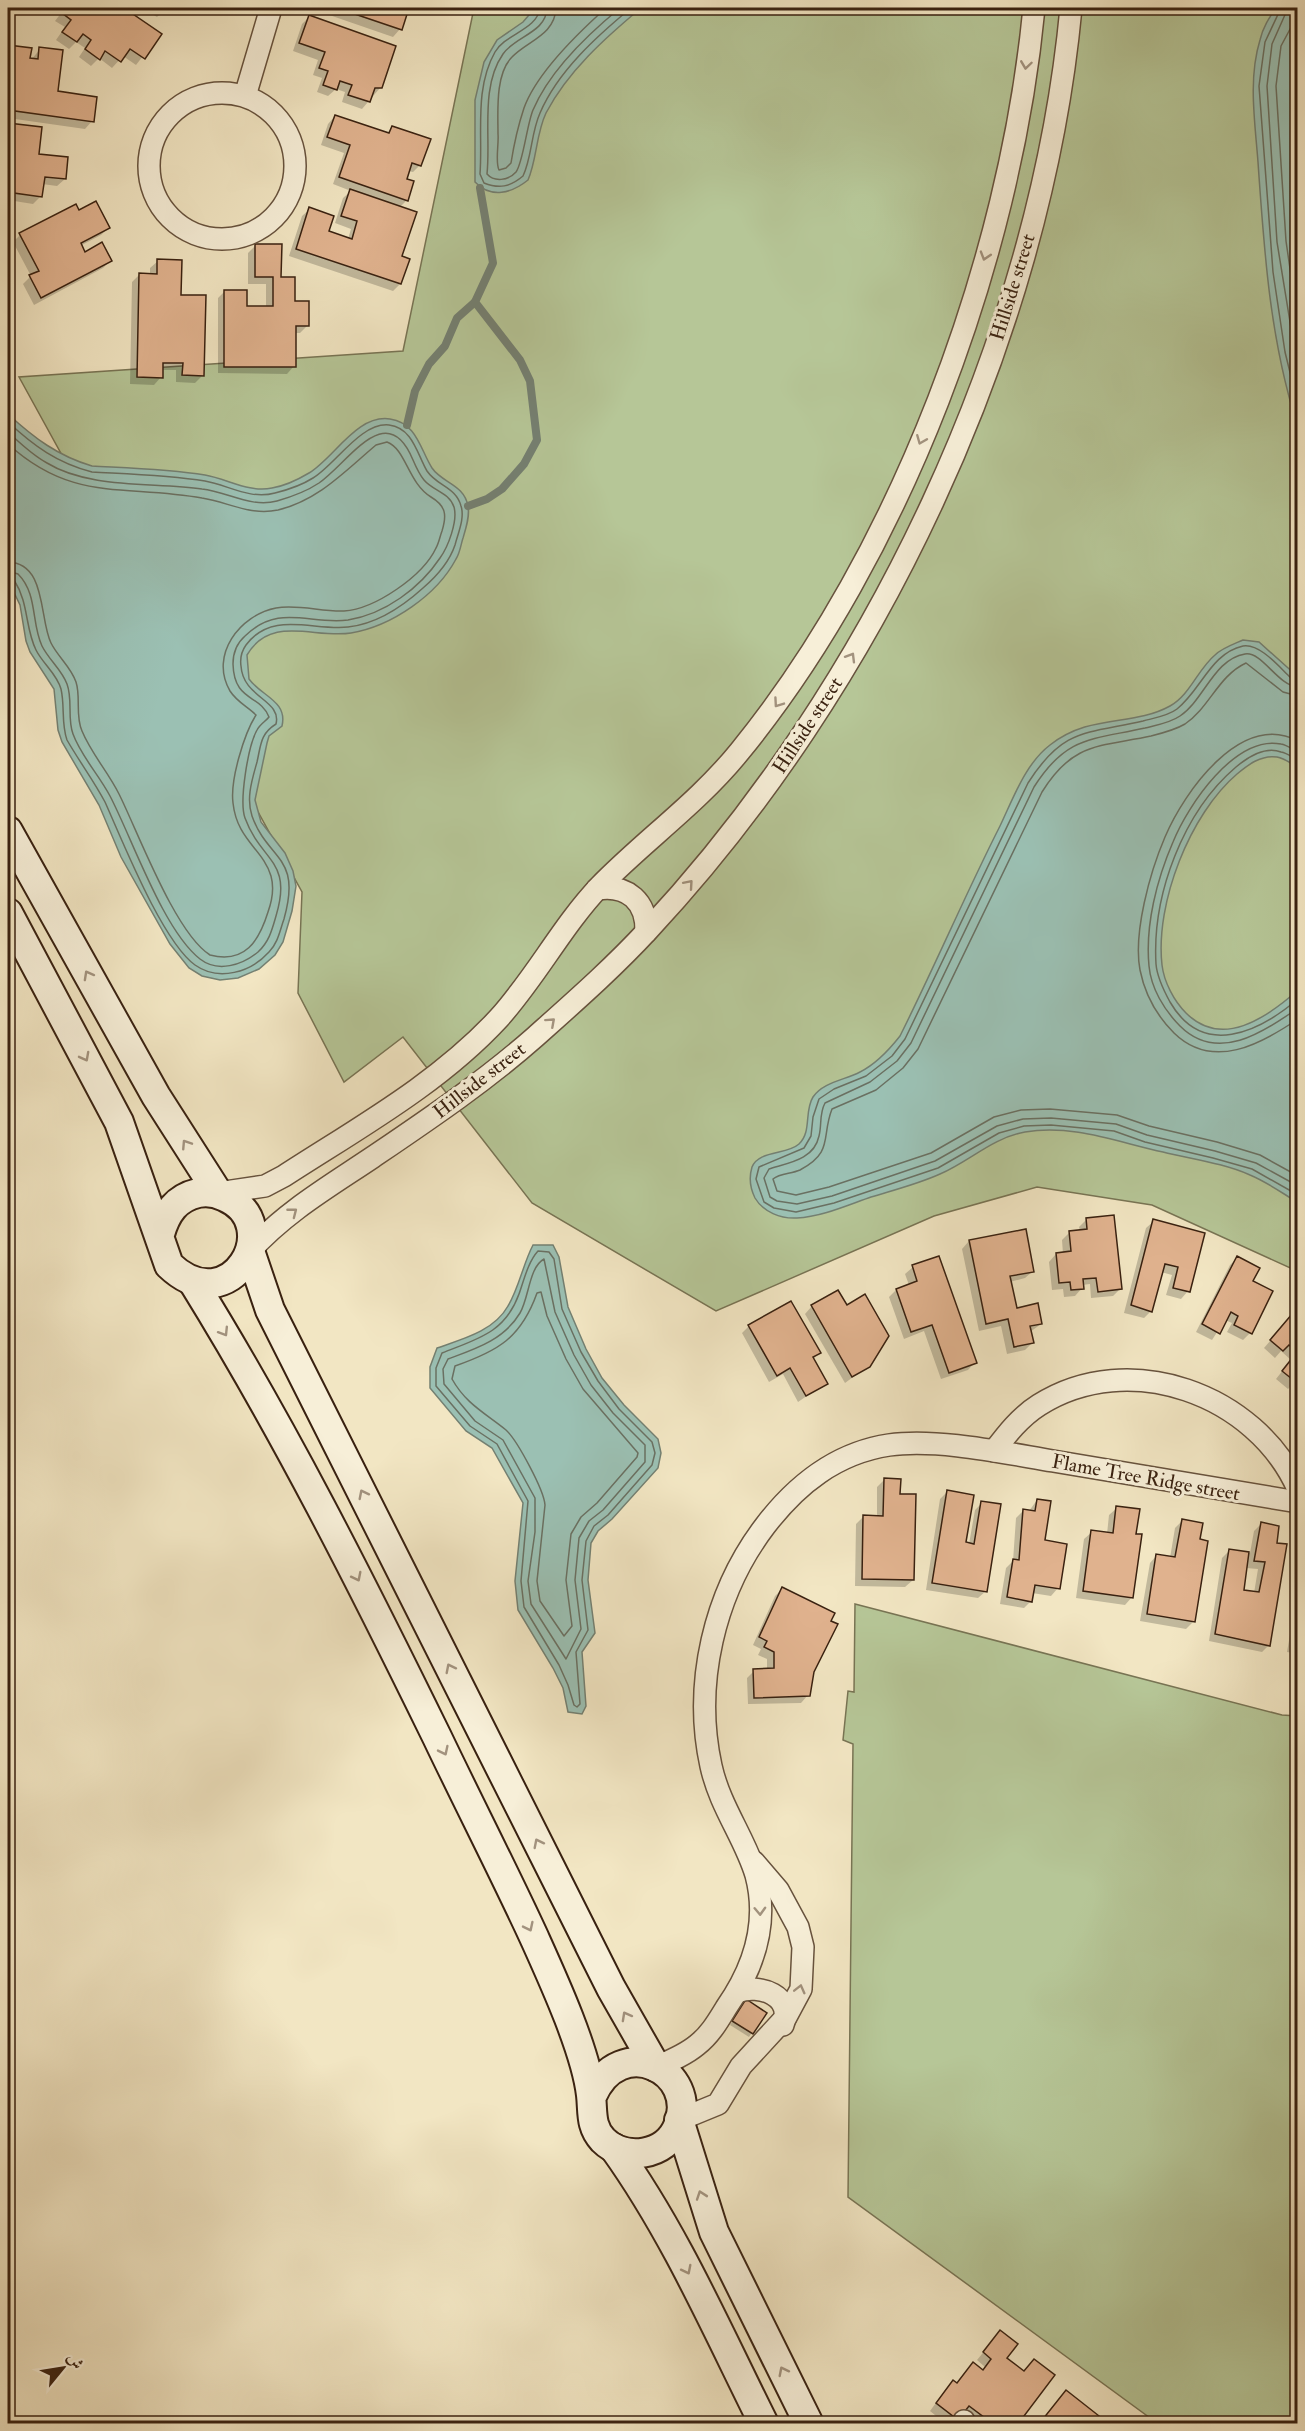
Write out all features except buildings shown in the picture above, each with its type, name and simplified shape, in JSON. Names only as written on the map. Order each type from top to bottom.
[{"type":"street","points":[[245,96],[271,8]]},
{"type":"street","name":"Hillside street","points":[[218,1193],[265,1186],[284,1176],[436,1076],[500,1017],[597,889],[704,791],[768,717],[808,657],[874,541],[908,470],[938,397],[988,249],[1007,172],[1022,95],[1034,8]]},
{"type":"street","name":"Hillside street","points":[[250,1251],[268,1232],[302,1204],[485,1079],[559,1015],[646,932],[735,828],[791,751],[864,635],[932,503],[988,365],[1024,252],[1053,126],[1071,8]]},
{"type":"street","points":[[211,93],[245,96],[273,114],[292,143],[295,159],[290,193],[271,221],[242,237],[208,238],[191,233],[165,212],[150,181],[148,164],[157,131],[179,105],[194,97],[211,93]]},
{"type":"street","points":[[8,831],[156,1096],[218,1193]]},
{"type":"street","points":[[597,889],[617,888],[634,896],[644,913],[646,932]]},
{"type":"street","points":[[8,913],[119,1122],[169,1265],[180,1276],[193,1282],[207,1284],[222,1282],[235,1275],[244,1264],[250,1251]]},
{"type":"street","points":[[160,1234],[173,1206],[186,1196],[201,1192],[218,1193],[232,1200],[243,1210],[249,1222],[250,1251],[270,1310],[610,1988],[656,2067]]},
{"type":"street","points":[[193,1282],[283,1433],[400,1662],[550,1974],[581,2057],[592,2096]]},
{"type":"street","points":[[994,1451],[1014,1425],[1039,1406],[1067,1391],[1098,1383],[1159,1383],[1186,1389],[1237,1414],[1259,1432],[1277,1453],[1298,1489]]},
{"type":"street","name":"Flame Tree Ridge street","points":[[656,2067],[698,2044],[715,2025],[747,1974],[760,1935],[759,1894],[748,1854],[721,1799],[711,1765],[704,1694],[716,1624],[741,1563],[776,1512],[797,1489],[840,1459],[866,1449],[892,1444],[994,1451],[1298,1502]]},
{"type":"street","name":"Flame Tree Ridge street","points":[[680,2120],[718,2104],[741,2066],[786,2016],[801,1989],[803,1947],[798,1927],[778,1890],[748,1854]]},
{"type":"street","points":[[737,1992],[758,1988],[768,1991],[784,2006],[786,2016]]},
{"type":"street","points":[[680,2120],[670,2139],[658,2148],[644,2153],[628,2153],[614,2148],[602,2139],[594,2126],[590,2111],[592,2096],[598,2082],[608,2071],[621,2064],[636,2062],[656,2067],[664,2071],[675,2083],[680,2097],[680,2120],[694,2175],[714,2232],[809,2424]]},
{"type":"street","points":[[614,2148],[644,2191],[671,2239],[764,2424]]},
{"type":"green space","points":[[474,8],[1297,8],[1297,1271],[1152,1205],[1037,1187],[934,1216],[716,1311],[532,1203],[403,1037],[344,1082],[298,993],[302,892],[19,377],[403,351]]},
{"type":"green space","points":[[855,1604],[1282,1715],[1297,1716],[1297,2423],[1157,2423],[848,2197],[853,1744],[843,1740],[848,1691],[854,1692]]},
{"type":"water","points":[[535,8],[641,8],[588,56],[555,98],[543,121],[528,180],[508,191],[488,191],[475,182],[475,100],[484,62],[497,40],[523,22]]},
{"type":"water","points":[[1276,8],[1297,8],[1297,424],[1274,327],[1254,116],[1253,85],[1256,55],[1263,31]]},
{"type":"water","points":[[8,414],[47,445],[68,457],[92,466],[191,473],[255,489],[281,486],[305,475],[318,466],[356,430],[378,419],[390,419],[399,421],[412,431],[432,468],[457,488],[466,499],[468,518],[457,557],[437,585],[412,607],[382,624],[351,633],[294,631],[268,635],[247,655],[249,679],[277,705],[283,718],[282,726],[269,736],[255,800],[261,822],[285,853],[293,871],[296,886],[283,942],[275,955],[259,969],[238,978],[220,980],[202,976],[189,968],[170,944],[121,857],[99,805],[62,742],[58,730],[54,689],[30,652],[20,605],[8,580]]},
{"type":"water","points":[[1243,640],[1259,642],[1297,676],[1297,767],[1277,757],[1266,757],[1256,761],[1237,774],[1204,812],[1179,861],[1170,888],[1161,941],[1162,965],[1167,984],[1186,1013],[1214,1029],[1243,1026],[1272,1011],[1297,991],[1297,1202],[1262,1181],[1229,1167],[1095,1135],[1043,1130],[1025,1132],[1002,1139],[932,1178],[825,1213],[791,1218],[773,1214],[758,1203],[750,1179],[752,1167],[756,1162],[767,1155],[788,1150],[799,1144],[807,1128],[810,1103],[817,1092],[866,1069],[900,1036],[1015,794],[1033,762],[1050,745],[1081,728],[1141,716],[1170,706],[1189,689],[1215,655]]},
{"type":"water","points":[[533,1245],[553,1245],[559,1257],[568,1307],[586,1349],[602,1378],[624,1405],[658,1439],[661,1453],[658,1468],[612,1519],[598,1531],[591,1543],[588,1580],[595,1633],[582,1652],[586,1706],[582,1714],[568,1712],[563,1688],[518,1610],[515,1581],[523,1503],[492,1448],[466,1431],[430,1388],[430,1367],[437,1348],[477,1333],[502,1315],[515,1292]]},
{"type":"waterway","points":[[468,506],[487,499],[502,489],[524,464],[537,440],[530,381],[520,360],[475,302],[493,263],[480,188]]},
{"type":"waterway","points":[[407,425],[415,391],[429,364],[445,346],[457,318],[475,302]]}]
